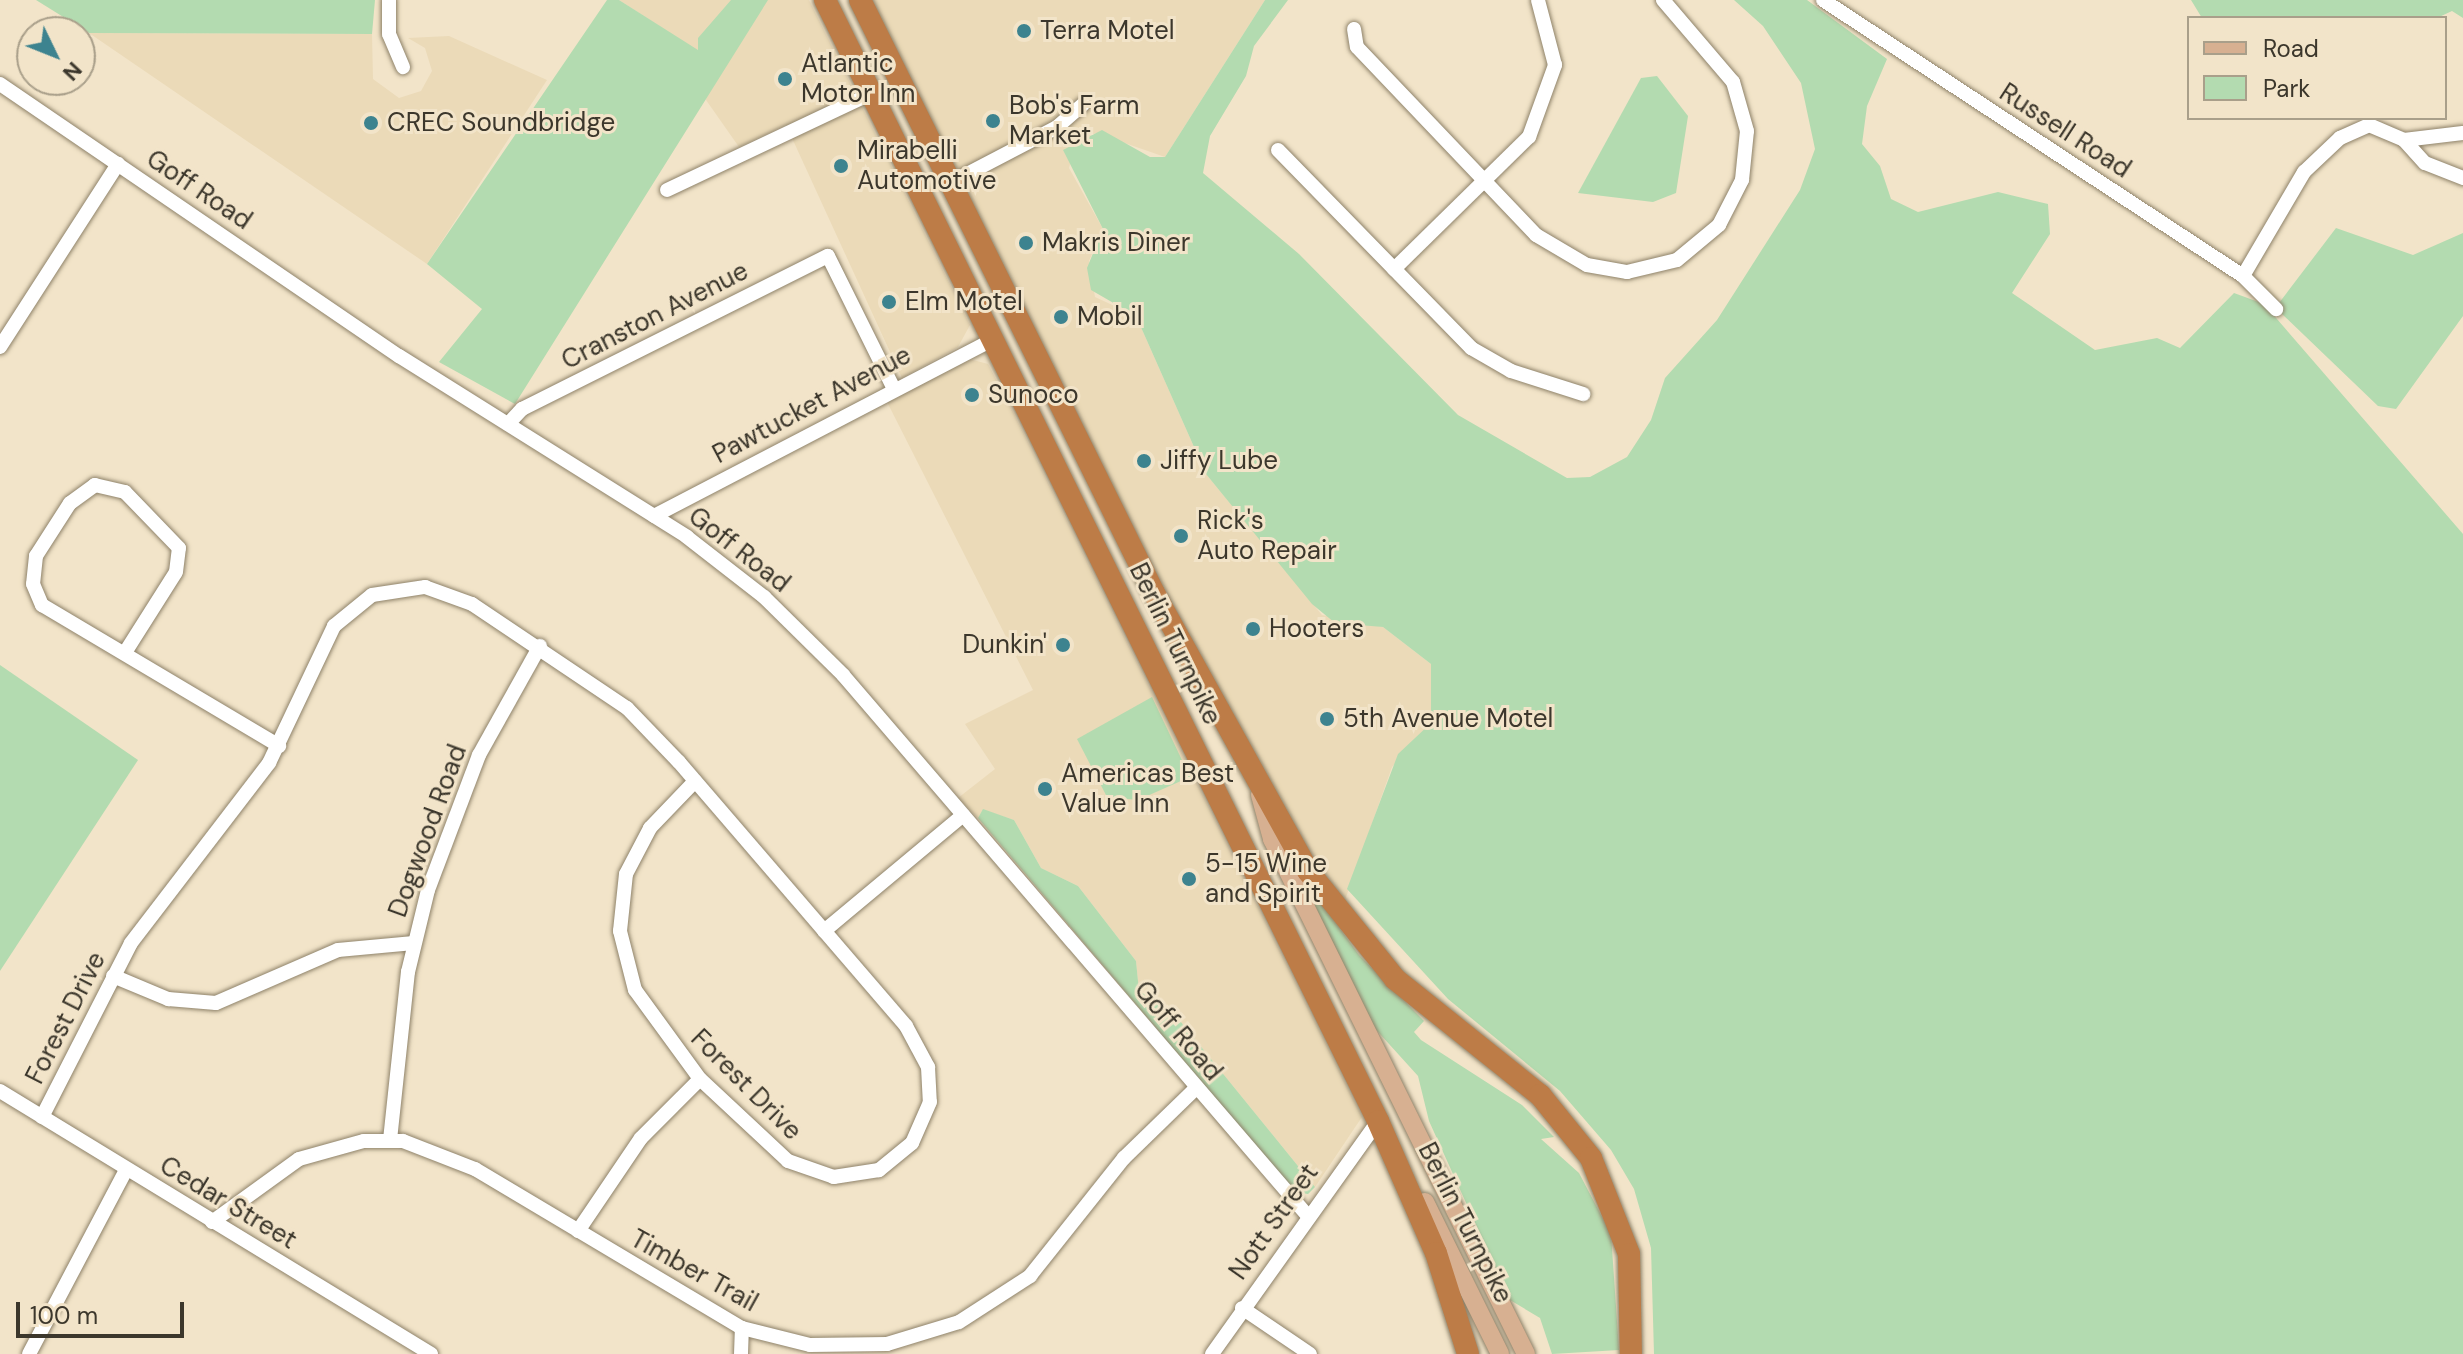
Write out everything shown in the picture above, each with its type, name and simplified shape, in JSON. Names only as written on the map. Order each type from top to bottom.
[{"type":"highway","name":"Berlin Turnpike","points":[[825,0],[1378,1121]]},
{"type":"highway","name":"Berlin Turnpike","points":[[860,0],[1021,326],[1257,784]]},
{"type":"highway","points":[[994,339],[1021,326]]},
{"type":"highway","points":[[1257,784],[1314,881],[1368,950],[1540,1095],[1591,1158],[1629,1254],[1631,1354]]},
{"type":"highway","points":[[1378,1121],[1436,1253],[1468,1354]]},
{"type":"main road","name":"Berlin Turnpike","points":[[1257,784],[1272,839],[1526,1354]]},
{"type":"main road","points":[[1378,1121],[1399,1094]]},
{"type":"main road","name":"Berlin Turnpike","points":[[1378,1121],[1500,1354]]},
{"type":"street","points":[[389,0],[389,34],[403,67]]},
{"type":"street","points":[[1394,269],[1529,137],[1545,102],[1555,65],[1538,0]]},
{"type":"street","points":[[1354,29],[1357,47],[1536,235],[1587,265],[1627,272],[1677,260],[1719,225],[1742,180],[1747,131],[1733,82],[1663,0]]},
{"type":"street","name":"Russell Road","points":[[1823,0],[2243,276],[2276,309]]},
{"type":"street","name":"Goff Road","points":[[0,84],[508,424],[654,516],[802,631],[1307,1215]]},
{"type":"street","points":[[667,190],[872,93]]},
{"type":"street","points":[[950,183],[1057,127],[1083,104]]},
{"type":"street","points":[[2243,276],[2304,172],[2340,138],[2369,125],[2404,140],[2425,163],[2463,178]]},
{"type":"street","points":[[2404,140],[2463,133]]},
{"type":"street","points":[[1278,150],[1471,348],[1511,371],[1583,394]]},
{"type":"street","points":[[0,347],[118,164]]},
{"type":"street","name":"Cranston Avenue","points":[[508,424],[522,409],[828,256],[893,387]]},
{"type":"street","name":"Pawtucket Avenue","points":[[654,516],[893,387],[994,339]]},
{"type":"street","points":[[126,651],[176,572],[179,548],[131,496],[95,485],[70,503],[45,539],[33,584],[51,614],[126,651],[279,746]]},
{"type":"street","name":"Forest Drive","points":[[42,1117],[113,976],[151,913],[236,813],[279,746],[334,626],[379,592],[444,591],[540,646],[627,708],[695,781],[824,931],[924,1057],[931,1098],[912,1143],[871,1173],[815,1174],[779,1155],[700,1079],[638,997],[620,931],[634,853],[695,781]]},
{"type":"street","name":"Dogwood Road","points":[[390,1140],[414,943],[467,783],[540,646]]},
{"type":"street","points":[[824,931],[963,815]]},
{"type":"street","points":[[113,976],[168,999],[216,1003],[338,950],[414,943]]},
{"type":"street","points":[[578,1231],[636,1144],[700,1079]]},
{"type":"street","name":"Timber Trail","points":[[212,1222],[293,1162],[390,1140],[455,1159],[742,1328],[829,1347],[910,1347],[977,1313],[1030,1276],[1124,1158],[1196,1088]]},
{"type":"street","name":"Cedar Street","points":[[0,1091],[431,1354]]},
{"type":"street","name":"Nott Street","points":[[1212,1354],[1307,1215],[1378,1121]]},
{"type":"street","points":[[29,1354],[126,1170]]},
{"type":"street","points":[[1242,1308],[1310,1354]]},
{"type":"street","points":[[741,1354],[742,1328]]},
{"type":"shaded area","points":[[619,0],[809,0],[970,325],[958,347],[902,378],[786,125],[739,147],[706,100],[712,60]]},
{"type":"shaded area","points":[[870,0],[1265,0],[1165,157],[1096,133],[1076,142],[1069,168],[1103,229],[1089,261],[1095,297],[1136,316],[1206,474],[1322,615],[1383,627],[1431,664],[1431,723],[1392,767],[1345,900],[1317,868],[1176,622]]},
{"type":"shaded area","name":"CREC Soundbridge","points":[[96,33],[372,34],[373,79],[399,98],[421,91],[432,71],[425,48],[408,38],[449,36],[547,80],[427,264],[96,38]]},
{"type":"shaded area","points":[[969,359],[988,364],[1012,410],[1362,1117],[1315,1187],[1172,1011],[1139,991],[1136,961],[1078,886],[1041,868],[1014,820],[983,810],[978,818],[958,798],[995,769],[965,724],[1033,690],[885,398]]},
{"type":"green space","points":[[36,0],[375,0],[372,34],[96,33],[96,16],[62,16]]},
{"type":"green space","points":[[607,0],[619,0],[698,50],[698,38],[731,0],[768,0],[515,404],[439,362],[482,309],[427,264]]},
{"type":"green space","points":[[1265,0],[1288,0],[1254,46],[1246,76],[1210,136],[1203,173],[1299,254],[1458,415],[1567,478],[1590,477],[1627,457],[1651,420],[1665,378],[1717,320],[1800,190],[1815,149],[1801,83],[1763,26],[1734,0],[1807,0],[1887,59],[1867,106],[1862,144],[1880,166],[1891,199],[1918,212],[1998,192],[2048,204],[2050,234],[2012,293],[2095,350],[2157,338],[2180,348],[2234,293],[2264,304],[2463,534],[2463,1354],[1654,1354],[1651,1248],[1634,1189],[1611,1150],[1560,1091],[1448,999],[1347,889],[1398,754],[1431,723],[1431,664],[1383,627],[1335,623],[1312,604],[1206,474],[1136,316],[1091,290],[1087,268],[1103,229],[1063,150],[1102,130],[1150,157],[1165,157]]},
{"type":"green space","points":[[2191,0],[2463,0],[2463,18],[2452,11],[2441,16],[2201,16]]},
{"type":"green space","points":[[1657,76],[1688,116],[1676,193],[1653,202],[1578,193],[1641,78]]},
{"type":"green space","points":[[2336,228],[2413,255],[2463,233],[2463,316],[2396,409],[2378,406],[2282,314],[2279,303]]},
{"type":"green space","points":[[0,665],[138,760],[0,971]]},
{"type":"green space","points":[[1152,697],[1190,777],[1138,800],[1107,797],[1077,739]]},
{"type":"green space","points":[[983,809],[1014,820],[1041,868],[1078,886],[1136,961],[1139,991],[1172,1011],[1315,1187],[1308,1194],[1295,1192],[978,818]]},
{"type":"green space","points":[[1288,857],[1359,955],[1424,1021],[1414,1032],[1421,1040],[1522,1105],[1554,1137],[1541,1139],[1579,1173],[1611,1234],[1619,1350],[1552,1354],[1540,1318],[1510,1300],[1429,1121],[1418,1076],[1370,1023]]},
{"type":"place","name":"Terra Motel","points":[[1024,31]]},
{"type":"place","name":"Atlantic Motor Inn","points":[[785,79]]},
{"type":"place","name":"Bob's Farm Market","points":[[993,121]]},
{"type":"place","name":"CREC Soundbridge","points":[[371,123]]},
{"type":"place","name":"Mirabelli Automotive","points":[[841,166]]},
{"type":"place","name":"Makris Diner","points":[[1026,243]]},
{"type":"place","name":"Elm Motel","points":[[889,302]]},
{"type":"place","name":"Mobil","points":[[1061,317]]},
{"type":"place","name":"Sunoco","points":[[972,395]]},
{"type":"place","name":"Jiffy Lube","points":[[1144,461]]},
{"type":"place","name":"Rick's Auto Repair","points":[[1181,536]]},
{"type":"place","name":"Hooters","points":[[1253,629]]},
{"type":"place","name":"Dunkin'","points":[[1063,645]]},
{"type":"place","name":"5th Avenue Motel","points":[[1327,719]]},
{"type":"place","name":"Americas Best Value Inn","points":[[1045,789]]},
{"type":"place","name":"5-15 Wine and Spirit","points":[[1189,879]]}]
